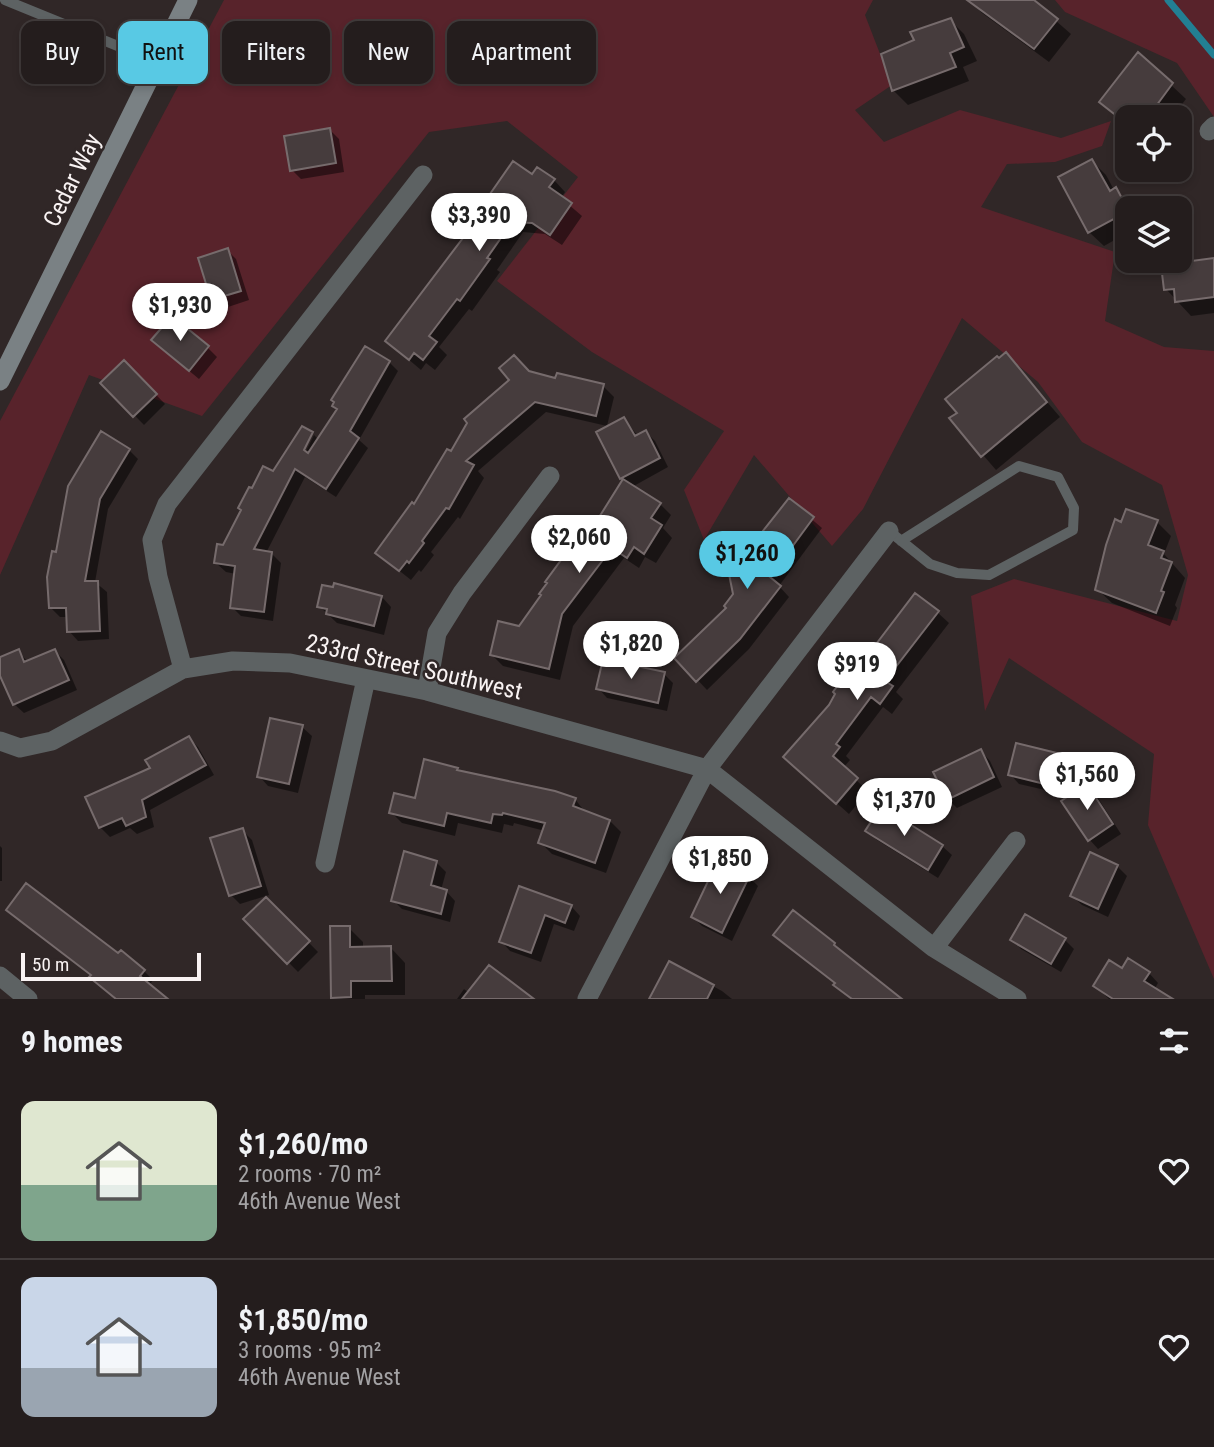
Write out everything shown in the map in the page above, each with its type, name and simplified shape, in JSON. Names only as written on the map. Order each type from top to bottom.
[{"type":"main road","name":"Cedar Way","points":[[178,21],[188,0]]},
{"type":"main road","name":"Cedar Way","points":[[0,381],[146,84]]},
{"type":"street","points":[[0,741],[20,748],[52,741],[183,668],[158,577],[152,540],[167,504],[423,176]]},
{"type":"street","points":[[427,691],[437,633],[462,593],[550,476]]},
{"type":"street","points":[[587,999],[707,769],[895,536]]},
{"type":"street","name":"233rd Street Southwest","points":[[183,668],[233,661],[290,663],[427,691],[707,769],[933,948],[1017,999]]},
{"type":"street","points":[[326,863],[366,679]]},
{"type":"street","points":[[933,948],[1016,841]]},
{"type":"street","points":[[0,976],[28,999]]},
{"type":"lane","points":[[5,0],[118,46]]},
{"type":"lane","points":[[1019,466],[1058,477],[1074,508],[1073,530],[989,575],[957,573],[930,564],[895,536],[1019,466]]},
{"type":"shaded area","points":[[224,0],[873,0],[865,15],[892,85],[855,110],[884,142],[960,110],[1061,138],[1111,121],[1102,146],[1055,162],[1007,164],[981,207],[1115,252],[1105,321],[1164,347],[1214,351],[1214,979],[1148,825],[1154,754],[1009,658],[985,711],[971,596],[1014,579],[1177,621],[1188,575],[1162,485],[1082,442],[1038,382],[962,318],[863,509],[832,546],[754,455],[704,540],[684,490],[724,431],[592,352],[497,281],[578,177],[507,121],[429,132],[202,416],[89,375],[0,575],[0,421],[179,84],[208,84],[208,30]]},
{"type":"shaded area","points":[[1055,0],[1214,0],[1214,117],[1177,63],[1065,12]]},
{"type":"building","points":[[967,0],[1034,0],[1058,19],[1034,49]]},
{"type":"building","points":[[951,18],[964,47],[950,53],[956,67],[892,91],[881,54],[914,40],[910,32]]},
{"type":"building","points":[[1138,52],[1173,83],[1157,105],[1115,105],[1115,115],[1099,102]]},
{"type":"building","points":[[330,128],[336,163],[290,171],[284,136]]},
{"type":"building","points":[[1092,159],[1110,191],[1116,187],[1121,196],[1115,196],[1115,218],[1088,233],[1058,177]]},
{"type":"building","points":[[513,161],[532,174],[537,167],[555,179],[549,187],[572,203],[550,235],[532,223],[512,222],[460,301],[457,299],[429,336],[437,342],[423,360],[414,353],[409,360],[385,341],[494,197],[490,194]]},
{"type":"building","points":[[228,248],[241,291],[211,300],[198,258]]},
{"type":"building","points":[[1214,258],[1214,297],[1175,302],[1174,289],[1164,290],[1162,273],[1192,273],[1192,261]]},
{"type":"building","points":[[172,316],[209,346],[189,371],[151,340]]},
{"type":"building","points":[[365,346],[390,361],[350,431],[359,438],[326,489],[295,469],[254,549],[272,552],[264,612],[230,608],[235,566],[214,563],[217,544],[223,545],[241,510],[238,508],[263,466],[273,471],[302,426],[313,432],[304,450],[308,453],[337,409],[332,406],[334,402],[331,400]]},
{"type":"building","points":[[1006,352],[1047,402],[981,457],[949,418],[957,413],[945,399],[997,356],[999,358]]},
{"type":"building","points":[[514,355],[529,371],[555,378],[557,373],[604,384],[596,416],[535,402],[466,461],[474,465],[449,509],[446,508],[422,541],[424,543],[409,563],[407,561],[399,571],[375,553],[412,502],[414,504],[447,449],[451,451],[467,423],[464,419],[509,380],[499,368]]},
{"type":"building","points":[[124,360],[157,394],[133,417],[100,383]]},
{"type":"building","points":[[624,417],[635,436],[646,430],[660,458],[620,479],[596,432]]},
{"type":"building","points":[[101,431],[130,449],[100,499],[85,581],[98,581],[100,631],[67,632],[66,608],[49,608],[47,577],[52,551],[56,552],[68,486]]},
{"type":"building","points":[[623,479],[661,503],[651,518],[662,525],[644,554],[634,547],[627,558],[612,548],[562,614],[549,669],[490,655],[498,621],[519,626],[541,595],[539,594],[547,583],[545,582],[575,541],[581,546]]},
{"type":"building","points":[[789,498],[814,517],[770,577],[781,586],[740,639],[696,682],[674,658],[726,608],[724,606],[733,594],[729,574]]},
{"type":"building","points":[[1126,509],[1158,520],[1148,545],[1164,551],[1161,558],[1172,562],[1156,613],[1095,590],[1115,519],[1121,522]]},
{"type":"building","points":[[334,583],[382,596],[374,626],[326,614],[327,609],[317,607],[322,585],[333,587]]},
{"type":"building","points":[[915,593],[939,611],[885,681],[893,686],[880,704],[871,697],[836,744],[840,747],[833,756],[858,778],[836,804],[783,757],[829,705],[835,694],[833,692],[847,673],[850,675],[865,654],[867,656]]},
{"type":"building","points":[[19,649],[24,662],[55,649],[69,680],[13,705],[0,676],[0,657]]},
{"type":"building","points":[[603,659],[665,672],[658,703],[596,689]]},
{"type":"building","points":[[270,718],[303,725],[289,784],[257,777]]},
{"type":"building","points":[[189,736],[206,765],[142,800],[146,817],[126,826],[122,818],[99,828],[85,797],[150,768],[145,760]]},
{"type":"building","points":[[1016,743],[1065,755],[1057,787],[1008,775]]},
{"type":"building","points":[[981,749],[994,777],[947,800],[933,772]]},
{"type":"building","points":[[424,759],[458,768],[457,770],[576,798],[573,806],[610,820],[595,863],[538,843],[545,823],[503,813],[493,814],[491,823],[447,813],[444,826],[389,813],[394,793],[415,798]]},
{"type":"building","points":[[1087,784],[1113,824],[1088,841],[1061,801]]},
{"type":"building","points":[[881,806],[943,845],[928,870],[865,831]]},
{"type":"building","points":[[243,828],[261,886],[229,896],[210,838]]},
{"type":"building","points":[[404,851],[437,861],[431,885],[447,890],[441,914],[391,901]]},
{"type":"building","points":[[1090,852],[1118,865],[1098,909],[1070,896]]},
{"type":"building","points":[[718,860],[750,875],[722,933],[691,917]]},
{"type":"building","points":[[26,883],[118,953],[121,950],[145,970],[140,976],[168,999],[116,999],[89,977],[91,975],[6,910]]},
{"type":"building","points":[[519,886],[572,905],[565,923],[545,915],[531,953],[499,942]]},
{"type":"building","points":[[266,897],[310,941],[287,964],[243,919]]},
{"type":"building","points":[[793,910],[902,999],[852,999],[833,985],[835,983],[773,935]]},
{"type":"building","points":[[1025,914],[1066,938],[1051,964],[1010,940]]},
{"type":"building","points":[[330,926],[350,926],[350,947],[391,946],[392,981],[351,981],[351,997],[331,998]]},
{"type":"building","points":[[1128,958],[1150,972],[1144,981],[1173,999],[1113,999],[1093,986],[1109,960],[1122,968]]},
{"type":"building","points":[[669,961],[714,985],[707,999],[649,999]]},
{"type":"building","points":[[489,965],[534,999],[462,999]]},
{"type":"waterway","points":[[1168,0],[1214,55]]}]
